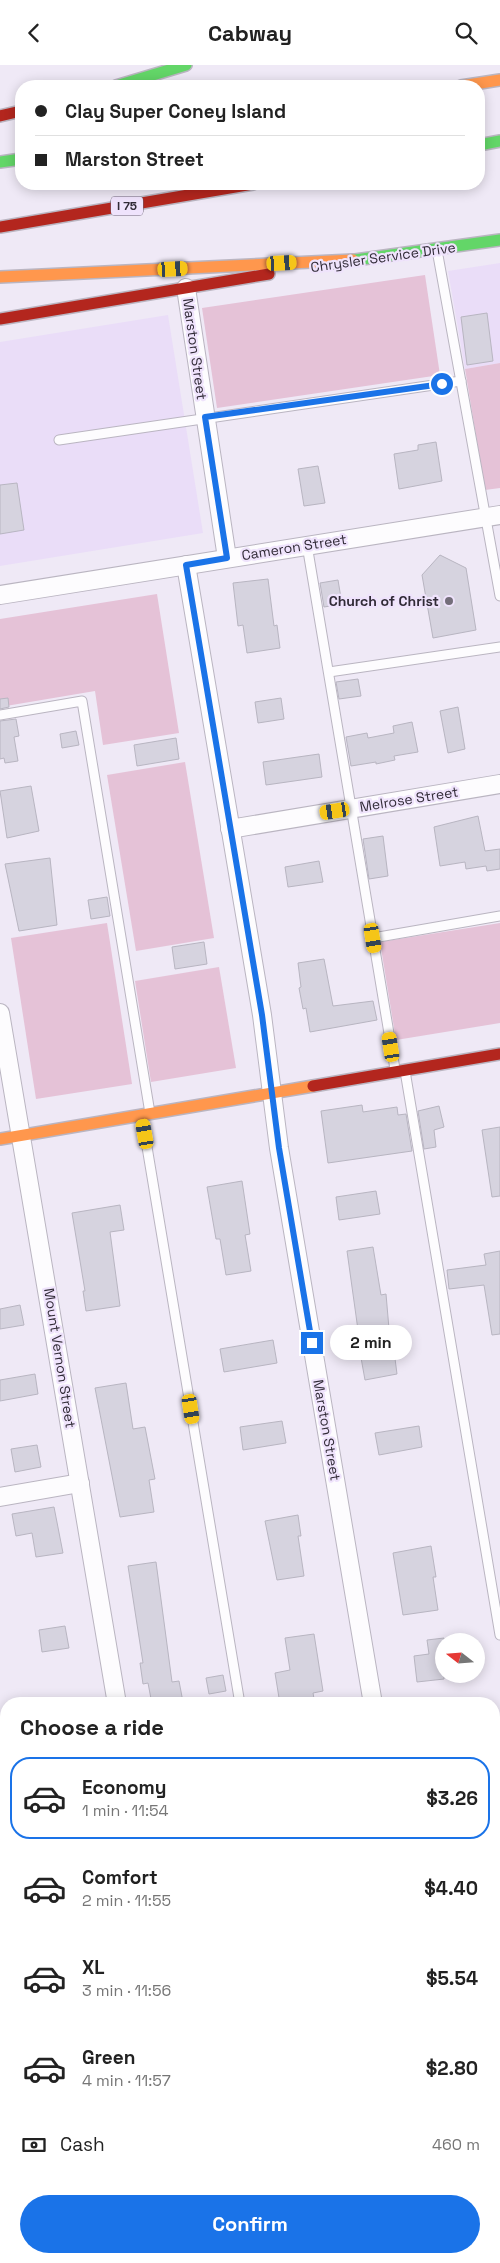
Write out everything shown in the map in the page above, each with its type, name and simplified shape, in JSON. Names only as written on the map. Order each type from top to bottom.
[{"type":"main road","points":[[136,80],[186,65]]},
{"type":"main road","points":[[485,82],[500,80]]},
{"type":"main road","points":[[0,116],[15,112]]},
{"type":"main road","points":[[485,144],[500,141]]},
{"type":"main road","points":[[0,162],[15,160]]},
{"type":"main road","name":"I 75","points":[[0,227],[219,190]]},
{"type":"main road","name":"Chrysler Service Drive","points":[[0,319],[353,260],[437,250],[495,238]]},
{"type":"main road","points":[[0,277],[353,260]]},
{"type":"main road","points":[[0,1139],[500,1054]]},
{"type":"street","name":"Marston Street","points":[[186,288],[227,558]]},
{"type":"street","name":"Cameron Street","points":[[0,595],[493,516]]},
{"type":"street","name":"Marston Street","points":[[186,565],[262,1015],[279,1148],[372,1697]]},
{"type":"street","name":"Melrose Street","points":[[230,829],[500,784]]},
{"type":"street","name":"Mount Vernon Street","points":[[0,1013],[117,1697]]},
{"type":"street","points":[[0,1497],[80,1483]]},
{"type":"lane","points":[[437,250],[461,381],[493,516],[500,596]]},
{"type":"lane","points":[[59,440],[205,417],[461,381]]},
{"type":"lane","points":[[307,545],[373,938],[400,1071],[500,1635]]},
{"type":"lane","points":[[329,672],[500,647]]},
{"type":"lane","points":[[0,715],[82,701],[239,1697]]},
{"type":"lane","points":[[373,938],[500,916]]},
{"type":"shaded area","points":[[500,263],[500,363],[465,369],[448,271]]},
{"type":"shaded area","points":[[425,275],[440,375],[217,408],[202,308]]},
{"type":"shaded area","points":[[168,315],[203,533],[0,566],[0,342]]},
{"type":"shaded area","points":[[500,363],[500,488],[485,490],[465,369]]},
{"type":"shaded area","points":[[157,594],[179,733],[103,745],[95,691],[0,707],[0,619]]},
{"type":"shaded area","points":[[185,762],[214,938],[136,951],[107,775]]},
{"type":"shaded area","points":[[107,923],[132,1084],[36,1099],[11,938]]},
{"type":"shaded area","points":[[500,923],[500,1023],[396,1040],[380,942]]},
{"type":"shaded area","points":[[219,967],[236,1068],[151,1082],[135,981]]},
{"type":"building","points":[[487,313],[493,361],[467,365],[461,317]]},
{"type":"building","points":[[436,442],[442,481],[399,489],[394,454],[418,450],[418,445]]},
{"type":"building","points":[[318,466],[325,503],[304,506],[298,469]]},
{"type":"building","points":[[17,483],[24,530],[0,534],[0,485]]},
{"type":"building","name":"Church of Christ","points":[[440,555],[466,568],[476,630],[433,638],[422,575]]},
{"type":"building","points":[[268,579],[274,626],[277,625],[280,648],[247,653],[243,625],[238,626],[233,583]]},
{"type":"building","points":[[338,580],[342,604],[324,607],[320,583]]},
{"type":"building","points":[[358,679],[361,696],[339,699],[336,682]]},
{"type":"building","points":[[8,698],[9,707],[0,709],[0,699]]},
{"type":"building","points":[[281,698],[284,719],[258,723],[255,702]]},
{"type":"building","points":[[458,707],[465,749],[448,753],[440,711]]},
{"type":"building","points":[[16,719],[19,736],[14,737],[18,761],[5,763],[4,758],[0,759],[0,721]]},
{"type":"building","points":[[412,722],[418,752],[394,756],[395,760],[376,764],[376,762],[351,766],[346,737],[367,733],[368,738],[394,733],[393,726]]},
{"type":"building","points":[[76,731],[79,745],[62,748],[60,734]]},
{"type":"building","points":[[176,738],[179,759],[137,766],[134,745]]},
{"type":"building","points":[[319,754],[322,777],[266,785],[263,762]]},
{"type":"building","points":[[31,786],[39,831],[7,838],[0,791]]},
{"type":"building","points":[[478,816],[485,851],[500,849],[500,869],[487,871],[486,866],[466,869],[465,862],[440,866],[434,827]]},
{"type":"building","points":[[383,836],[388,876],[369,879],[363,839]]},
{"type":"building","points":[[50,858],[57,925],[19,931],[5,864]]},
{"type":"building","points":[[319,861],[323,882],[288,887],[285,867]]},
{"type":"building","points":[[107,897],[110,916],[91,919],[88,900]]},
{"type":"building","points":[[204,942],[207,964],[175,969],[172,947]]},
{"type":"building","points":[[324,959],[333,1006],[373,1001],[377,1020],[310,1032],[306,1008],[303,1009],[299,988],[301,987],[298,963]]},
{"type":"building","points":[[362,1105],[363,1112],[397,1107],[398,1115],[406,1114],[412,1151],[328,1163],[321,1111]]},
{"type":"building","points":[[439,1106],[444,1127],[434,1130],[436,1147],[424,1149],[418,1111]]},
{"type":"building","points":[[500,1127],[500,1196],[492,1197],[482,1130]]},
{"type":"building","points":[[242,1181],[250,1234],[245,1235],[251,1271],[226,1275],[220,1239],[216,1239],[207,1187]]},
{"type":"building","points":[[376,1191],[380,1214],[339,1220],[336,1197]]},
{"type":"building","points":[[120,1205],[124,1230],[110,1232],[120,1306],[86,1311],[83,1291],[85,1291],[72,1213]]},
{"type":"building","points":[[373,1247],[381,1295],[386,1294],[391,1352],[394,1351],[397,1374],[365,1380],[356,1330],[358,1330],[347,1251]]},
{"type":"building","points":[[500,1251],[500,1334],[492,1335],[484,1285],[449,1289],[447,1270],[486,1265],[484,1254]]},
{"type":"building","points":[[20,1305],[24,1325],[0,1329],[0,1309]]},
{"type":"building","points":[[273,1340],[277,1363],[224,1372],[220,1349]]},
{"type":"building","points":[[35,1374],[38,1394],[0,1401],[0,1380]]},
{"type":"building","points":[[126,1383],[133,1429],[145,1427],[155,1479],[149,1480],[154,1512],[120,1517],[95,1388]]},
{"type":"building","points":[[282,1421],[286,1443],[243,1450],[240,1427]]},
{"type":"building","points":[[419,1426],[422,1447],[379,1455],[375,1433]]},
{"type":"building","points":[[37,1445],[41,1467],[15,1472],[11,1449]]},
{"type":"building","points":[[54,1507],[63,1553],[36,1557],[32,1533],[16,1536],[12,1514]]},
{"type":"building","points":[[298,1515],[301,1536],[298,1536],[304,1576],[277,1580],[265,1521]]},
{"type":"building","points":[[431,1546],[436,1577],[433,1577],[438,1610],[403,1615],[393,1553]]},
{"type":"building","points":[[156,1562],[172,1682],[179,1681],[182,1697],[151,1697],[148,1683],[143,1684],[140,1663],[143,1663],[128,1566]]},
{"type":"building","points":[[65,1626],[69,1648],[42,1652],[39,1630]]},
{"type":"building","points":[[314,1634],[323,1691],[313,1693],[314,1697],[279,1697],[275,1673],[290,1670],[285,1638]]},
{"type":"building","points":[[435,1639],[435,1680],[417,1682],[414,1656],[429,1654],[427,1640]]},
{"type":"building","points":[[223,1675],[226,1691],[209,1694],[206,1678]]},
{"type":"traffic: fast","points":[[136,80],[186,65]]},
{"type":"traffic: fast","points":[[485,144],[500,141]]},
{"type":"traffic: fast","points":[[0,162],[15,160]]},
{"type":"traffic: fast","points":[[333,263],[500,240]]},
{"type":"traffic: slow","points":[[485,82],[500,80]]},
{"type":"traffic: slow","points":[[0,277],[353,260]]},
{"type":"traffic: slow","points":[[0,1139],[313,1086]]},
{"type":"traffic: jam","points":[[0,116],[15,112]]},
{"type":"traffic: jam","points":[[0,227],[218,190]]},
{"type":"traffic: jam","points":[[0,319],[269,274]]},
{"type":"traffic: jam","points":[[313,1086],[500,1054]]},
{"type":"place","name":"Church of Christ","points":[[449,601]]},
{"type":"route","points":[[312,1343],[279,1148],[262,1015],[186,565],[227,558],[205,417],[442,384]]}]
